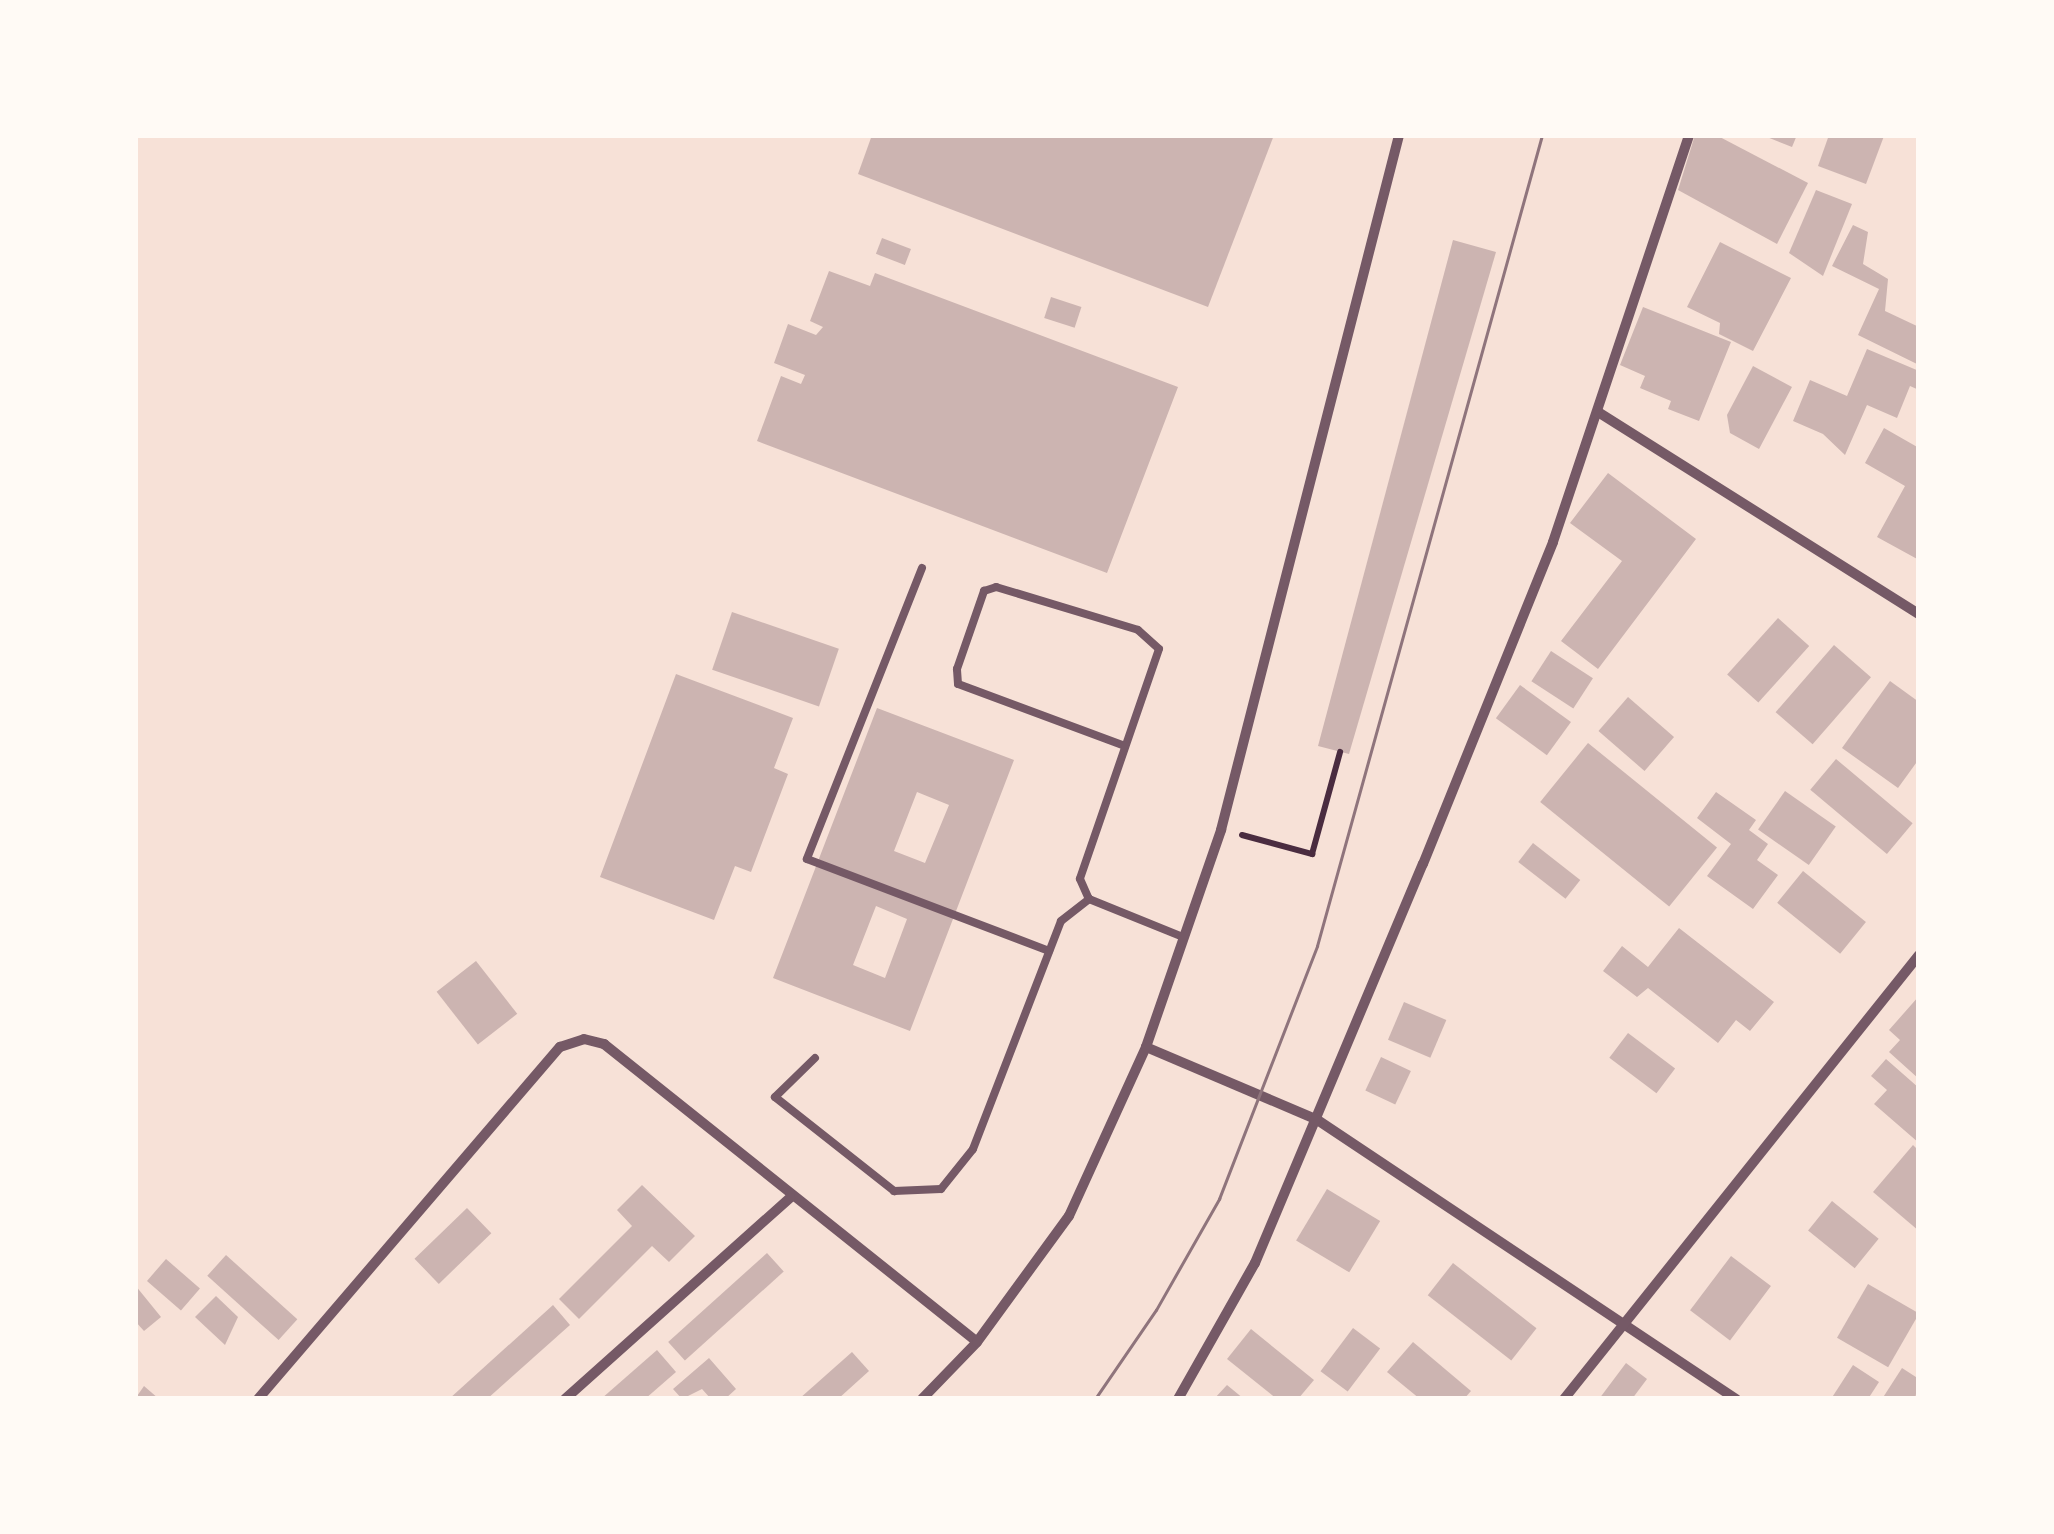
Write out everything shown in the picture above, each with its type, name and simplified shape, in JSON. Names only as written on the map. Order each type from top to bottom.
[{"type":"street","points":[[922,1399],[977,1342],[1068,1216],[1118,1119],[1146,1047],[1221,830],[1399,135]]},
{"type":"street","points":[[1178,1399],[1255,1264],[1552,542],[1689,135]]},
{"type":"street","points":[[1598,412],[1919,614]]},
{"type":"street","points":[[1564,1399],[1919,954]]},
{"type":"street","points":[[258,1399],[560,1047],[584,1039],[604,1044],[790,1198],[977,1342]]},
{"type":"street","points":[[1146,1047],[1316,1120],[1736,1399]]},
{"type":"street","points":[[565,1399],[790,1198]]},
{"type":"lane","points":[[922,568],[808,859],[1050,951]]},
{"type":"lane","points":[[1124,746],[958,684],[957,668],[984,591],[996,587],[1152,638],[1159,649],[1080,879],[1089,899],[1183,937]]},
{"type":"lane","points":[[815,1058],[774,1097],[894,1191],[941,1189],[972,1149],[1061,921],[1089,899]]},
{"type":"path","points":[[1221,830],[1312,854],[1340,752]]},
{"type":"building","points":[[872,135],[1274,135],[1208,307],[858,174]]},
{"type":"building","points":[[1695,135],[1716,135],[1808,183],[1777,244],[1678,190]]},
{"type":"building","points":[[1762,135],[1797,135],[1792,147]]},
{"type":"building","points":[[1829,135],[1884,136],[1866,184],[1818,166]]},
{"type":"building","points":[[1816,190],[1852,204],[1823,276],[1789,253]]},
{"type":"building","points":[[1853,225],[1868,232],[1863,264],[1888,279],[1885,311],[1919,327],[1919,365],[1858,335],[1879,289],[1832,266]]},
{"type":"building","points":[[882,238],[911,249],[905,265],[876,254]]},
{"type":"building","points":[[1453,240],[1496,252],[1349,754],[1318,746]]},
{"type":"building","points":[[1720,242],[1791,278],[1753,351],[1719,334],[1720,323],[1687,307]]},
{"type":"building","points":[[829,271],[870,286],[875,273],[1178,387],[1107,573],[757,441],[781,376],[801,384],[805,375],[774,363],[788,324],[816,335],[823,327],[810,321]]},
{"type":"building","points":[[1051,297],[1081,307],[1075,328],[1044,318]]},
{"type":"building","points":[[1643,307],[1731,342],[1699,421],[1668,409],[1671,401],[1640,388],[1645,376],[1620,365]]},
{"type":"building","points":[[1867,349],[1919,371],[1919,390],[1910,386],[1897,418],[1867,405],[1845,455],[1823,434],[1793,421],[1810,380],[1847,396]]},
{"type":"building","points":[[1753,366],[1792,387],[1759,449],[1730,433],[1727,415]]},
{"type":"building","points":[[1884,428],[1919,448],[1919,560],[1877,537],[1905,486],[1865,463]]},
{"type":"building","points":[[1608,473],[1696,539],[1598,669],[1561,641],[1622,561],[1570,523]]},
{"type":"building","points":[[732,612],[839,649],[819,706],[712,670]]},
{"type":"building","points":[[1778,618],[1809,646],[1758,703],[1727,674]]},
{"type":"building","points":[[1834,645],[1871,677],[1813,744],[1776,712]]},
{"type":"building","points":[[1551,651],[1593,678],[1573,708],[1531,681]]},
{"type":"building","points":[[676,674],[793,718],[774,768],[788,774],[751,872],[735,866],[714,920],[600,877]]},
{"type":"building","points":[[1890,681],[1919,702],[1919,759],[1898,788],[1842,748]]},
{"type":"building","points":[[1520,685],[1571,722],[1547,755],[1496,718]]},
{"type":"building","points":[[1628,697],[1674,737],[1645,771],[1598,731]]},
{"type":"building","points":[[877,708],[1014,760],[910,1031],[773,978]],"holes":[[[917,792],[949,805],[925,863],[894,851]],[[876,906],[907,919],[885,978],[853,965]]]},
{"type":"building","points":[[1588,743],[1717,847],[1669,907],[1540,802]]},
{"type":"building","points":[[1836,759],[1913,823],[1887,854],[1810,790]]},
{"type":"building","points":[[1785,791],[1836,827],[1809,865],[1758,830]]},
{"type":"building","points":[[1716,792],[1756,820],[1749,830],[1768,844],[1757,860],[1778,875],[1753,909],[1707,876],[1731,844],[1697,818]]},
{"type":"building","points":[[1533,843],[1580,880],[1566,899],[1518,862]]},
{"type":"building","points":[[1803,871],[1866,922],[1840,954],[1777,903]]},
{"type":"building","points":[[1679,928],[1774,1002],[1750,1031],[1736,1020],[1718,1043],[1648,988],[1637,997],[1603,971],[1622,946],[1648,967]]},
{"type":"building","points":[[476,961],[517,1014],[478,1045],[437,992]]},
{"type":"building","points":[[1919,996],[1919,1079],[1889,1052],[1900,1040],[1889,1030]]},
{"type":"building","points":[[1404,1002],[1446,1020],[1430,1058],[1388,1040]]},
{"type":"building","points":[[1628,1033],[1675,1069],[1656,1093],[1609,1058]]},
{"type":"building","points":[[1381,1057],[1411,1071],[1395,1104],[1365,1091]]},
{"type":"building","points":[[1886,1059],[1919,1088],[1919,1143],[1874,1104],[1887,1090],[1871,1076]]},
{"type":"building","points":[[1913,1145],[1919,1151],[1919,1231],[1873,1192]]},
{"type":"building","points":[[642,1185],[695,1236],[669,1262],[652,1246],[579,1319],[559,1299],[632,1226],[617,1210]]},
{"type":"building","points":[[1327,1189],[1380,1221],[1349,1272],[1296,1240]]},
{"type":"building","points":[[1832,1201],[1879,1239],[1855,1268],[1808,1231]]},
{"type":"building","points":[[467,1208],[491,1233],[439,1284],[414,1259]]},
{"type":"building","points":[[767,1253],[784,1272],[685,1361],[668,1342]]},
{"type":"building","points":[[226,1255],[297,1319],[279,1340],[207,1276]]},
{"type":"building","points":[[1731,1256],[1771,1286],[1730,1340],[1690,1310]]},
{"type":"building","points":[[166,1259],[200,1289],[181,1310],[147,1281]]},
{"type":"building","points":[[1453,1263],[1537,1328],[1511,1361],[1428,1295]]},
{"type":"building","points":[[1868,1284],[1919,1313],[1888,1367],[1837,1338]]},
{"type":"building","points":[[135,1285],[161,1317],[144,1331],[135,1321]]},
{"type":"building","points":[[216,1296],[238,1317],[225,1345],[195,1317]]},
{"type":"building","points":[[553,1305],[570,1325],[487,1399],[449,1399]]},
{"type":"building","points":[[1353,1328],[1380,1348],[1348,1392],[1321,1371]]},
{"type":"building","points":[[1251,1329],[1314,1380],[1298,1399],[1277,1399],[1227,1359]]},
{"type":"building","points":[[1413,1342],[1471,1391],[1464,1399],[1420,1399],[1387,1372]]},
{"type":"building","points":[[657,1350],[676,1372],[645,1399],[601,1399]]},
{"type":"building","points":[[852,1352],[869,1371],[838,1399],[799,1399]]},
{"type":"building","points":[[709,1358],[736,1389],[725,1399],[711,1399],[702,1389],[682,1399],[673,1389]]},
{"type":"building","points":[[1626,1363],[1647,1379],[1632,1399],[1599,1399]]},
{"type":"building","points":[[1853,1365],[1879,1382],[1868,1399],[1831,1399]]},
{"type":"building","points":[[1902,1368],[1919,1379],[1915,1399],[1882,1399]]},
{"type":"building","points":[[1227,1385],[1244,1399],[1214,1399]]},
{"type":"building","points":[[144,1386],[159,1399],[135,1399]]},
{"type":"tram line","points":[[1095,1399],[1156,1310],[1219,1199],[1317,946],[1542,135]]}]
